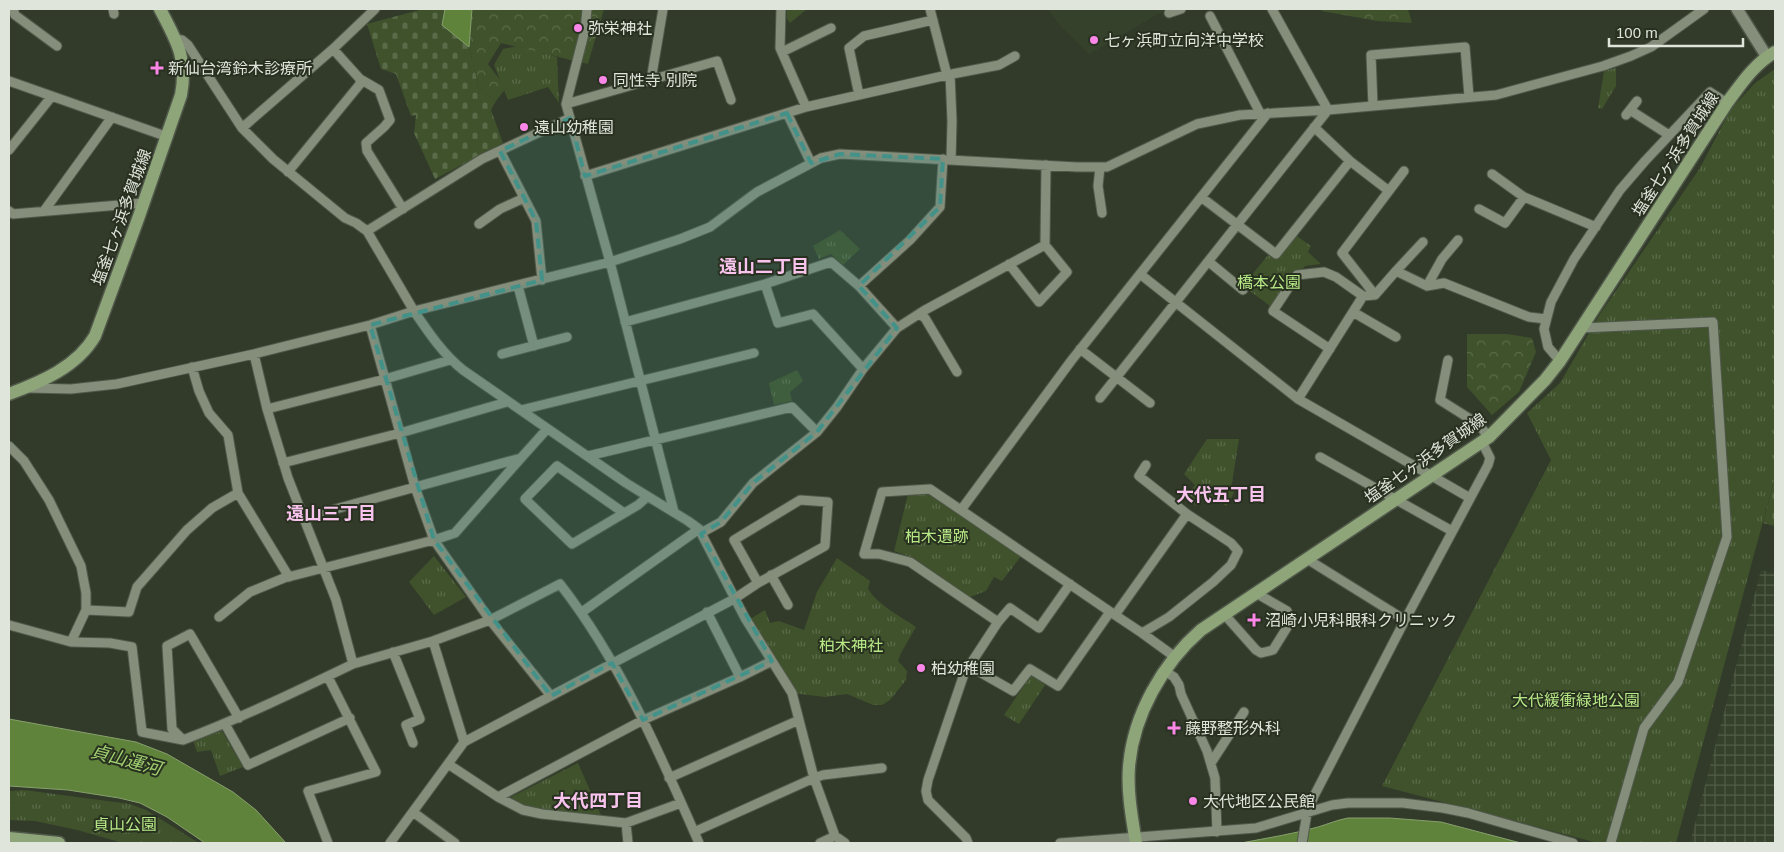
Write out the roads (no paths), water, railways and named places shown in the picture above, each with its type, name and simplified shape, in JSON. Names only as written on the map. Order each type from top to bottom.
[{"type":"main road","name":"塩釜七ヶ浜多賀城線","points":[[9,394],[26,388],[69,364],[89,346],[95,336],[182,95],[184,63],[175,39],[160,9]]},
{"type":"main road","name":"塩釜七ヶ浜多賀城線","points":[[1136,840],[1129,794],[1130,752],[1143,711],[1175,657],[1192,638],[1224,614],[1485,439],[1545,380],[1582,328],[1727,103],[1746,77],[1771,54]]},
{"type":"main road","points":[[9,838],[59,843]]},
{"type":"street","points":[[13,9],[15,15],[57,46]]},
{"type":"street","points":[[242,128],[375,9]]},
{"type":"street","points":[[587,9],[585,30],[566,104],[610,262],[674,512]]},
{"type":"street","points":[[651,80],[663,9]]},
{"type":"street","points":[[781,9],[780,48],[806,107]]},
{"type":"street","points":[[859,286],[910,240],[940,207],[952,121],[949,75],[930,9]]},
{"type":"street","points":[[1169,13],[1181,9]]},
{"type":"street","points":[[1272,9],[1328,110]]},
{"type":"street","points":[[26,388],[71,389],[117,384],[254,354],[414,311],[610,262],[710,227],[757,192],[826,157],[840,154],[1108,167],[1198,124],[1240,115],[1328,110],[1496,95],[1603,66],[1631,56],[1651,47],[1704,9]]},
{"type":"street","points":[[1737,9],[1771,54]]},
{"type":"street","points":[[1210,16],[1264,113]]},
{"type":"street","points":[[859,95],[849,48],[864,36],[933,20]]},
{"type":"street","points":[[782,52],[831,28]]},
{"type":"street","points":[[175,39],[182,40],[188,46],[242,128],[288,172],[345,218],[356,223],[367,232],[414,311],[450,360],[507,402],[700,531],[734,599],[792,693],[814,778],[835,836],[845,843]]},
{"type":"street","points":[[1373,106],[1371,55],[1465,47],[1469,97]]},
{"type":"street","points":[[332,49],[360,79],[379,90],[390,120],[366,143],[367,151],[404,208]]},
{"type":"street","points":[[585,176],[806,107],[999,65],[1015,56]]},
{"type":"street","points":[[566,104],[717,61],[731,100]]},
{"type":"street","points":[[288,172],[360,84],[360,79]]},
{"type":"street","points":[[9,81],[168,137]]},
{"type":"street","points":[[1560,361],[1548,347],[1544,329],[1546,319],[1551,302],[1569,268],[1596,226],[1620,190],[1710,92],[1727,103]]},
{"type":"street","points":[[9,150],[52,96]]},
{"type":"street","points":[[1637,101],[1628,113],[1669,135]]},
{"type":"street","points":[[1100,398],[1328,110]]},
{"type":"street","points":[[787,113],[811,163]]},
{"type":"street","points":[[961,510],[1080,349],[1201,197],[1264,113]]},
{"type":"street","points":[[44,211],[112,118]]},
{"type":"street","points":[[367,232],[482,160],[570,118]]},
{"type":"street","points":[[1314,127],[1350,161],[1389,191]]},
{"type":"street","points":[[500,151],[536,222],[542,280]]},
{"type":"street","points":[[1201,197],[1276,254],[1350,161]]},
{"type":"street","points":[[1009,264],[1039,302],[1067,272],[1045,245],[1046,165]]},
{"type":"street","points":[[1100,167],[1098,186],[1102,213]]},
{"type":"street","points":[[1375,295],[1342,253],[1404,171]]},
{"type":"street","points":[[1492,174],[1524,197],[1596,226]]},
{"type":"street","points":[[1479,208],[1504,223],[1524,197]]},
{"type":"street","points":[[479,224],[500,209],[524,198]]},
{"type":"street","points":[[9,211],[13,214],[144,203]]},
{"type":"street","points":[[1426,286],[1442,259],[1458,240]]},
{"type":"street","points":[[1330,349],[1273,311],[1297,275],[1324,272],[1336,277],[1363,296],[1375,295],[1423,242]]},
{"type":"street","points":[[582,612],[700,531],[721,522],[753,483],[817,432],[837,408],[863,369],[897,328],[1045,245]]},
{"type":"street","points":[[625,322],[765,284],[831,262],[859,286],[897,328]]},
{"type":"street","points":[[1209,262],[1243,290]]},
{"type":"street","points":[[1396,271],[1426,286],[1444,283],[1529,318],[1546,319]]},
{"type":"street","points":[[1140,274],[1298,399],[1470,498]]},
{"type":"street","points":[[765,284],[778,323],[813,314],[863,369]]},
{"type":"street","points":[[518,286],[534,346]]},
{"type":"street","points":[[1298,399],[1363,296]]},
{"type":"street","points":[[1353,312],[1396,336]]},
{"type":"street","points":[[919,314],[925,318],[957,372]]},
{"type":"street","points":[[1582,328],[1713,322],[1727,537],[1678,682],[1644,728],[1611,842]]},
{"type":"street","points":[[370,324],[400,433],[434,540],[490,620],[551,696]]},
{"type":"street","points":[[502,354],[567,337]]},
{"type":"street","points":[[1080,349],[1150,403]]},
{"type":"street","points":[[521,410],[754,352]]},
{"type":"street","points":[[254,354],[267,409],[283,463],[336,600],[354,664]]},
{"type":"street","points":[[267,409],[385,379],[450,360]]},
{"type":"street","points":[[1302,843],[1308,813],[1314,796],[1488,465],[1490,458],[1485,439],[1478,424],[1440,400],[1448,360]]},
{"type":"street","points":[[192,367],[199,391],[209,413],[228,435],[238,493],[289,577]]},
{"type":"street","points":[[283,463],[400,433],[507,402]]},
{"type":"street","points":[[588,456],[792,407],[817,432]]},
{"type":"street","points":[[219,617],[250,592],[289,577],[455,533],[547,429]]},
{"type":"street","points":[[9,446],[24,461],[49,500],[81,566],[86,593],[86,610],[71,642]]},
{"type":"street","points":[[1320,457],[1452,531]]},
{"type":"street","points":[[303,518],[521,458]]},
{"type":"street","points":[[1142,633],[1169,617],[1212,582],[1231,565],[1238,551],[1231,543],[1187,514],[1139,476],[1146,465]]},
{"type":"street","points":[[624,513],[557,466],[525,499],[572,544],[638,506],[647,497]]},
{"type":"street","points":[[998,622],[910,562],[879,554],[864,554],[882,492],[930,489],[1175,657]]},
{"type":"street","points":[[86,610],[129,612],[137,587],[187,530],[212,508],[238,493]]},
{"type":"street","points":[[390,843],[464,742],[734,599],[758,583],[825,546],[828,502],[800,500],[734,540],[758,583]]},
{"type":"street","points":[[969,666],[1013,691],[1030,668],[1058,686],[1187,514]]},
{"type":"street","points":[[1307,559],[1405,620]]},
{"type":"street","points":[[772,575],[788,605]]},
{"type":"street","points":[[9,625],[71,642],[110,643],[132,646],[142,732],[183,740],[239,718],[354,664],[433,641],[490,620],[560,584],[582,612],[612,663],[642,720],[699,843]]},
{"type":"street","points":[[968,843],[966,838],[928,800],[926,791],[964,674],[998,622],[1010,608],[1039,628],[1070,584]]},
{"type":"street","points":[[1224,614],[1256,650],[1261,653],[1272,650],[1291,621],[1287,611],[1256,593]]},
{"type":"street","points":[[707,612],[740,677]]},
{"type":"street","points":[[183,740],[172,729],[167,646],[190,634],[239,718]]},
{"type":"street","points":[[433,641],[464,742]]},
{"type":"street","points":[[393,652],[420,719],[406,725],[413,743]]},
{"type":"street","points":[[498,796],[642,720],[772,661]]},
{"type":"street","points":[[1165,671],[1174,677],[1179,685],[1215,778],[1218,832]]},
{"type":"street","points":[[328,676],[376,772],[308,791],[328,843]]},
{"type":"street","points":[[1210,763],[1244,712]]},
{"type":"street","points":[[225,724],[248,765],[350,718]]},
{"type":"street","points":[[669,778],[799,720]]},
{"type":"street","points":[[448,764],[523,810],[542,814],[626,823],[681,803]]},
{"type":"street","points":[[694,832],[814,778],[823,775],[882,768]]},
{"type":"street","points":[[1060,843],[1136,840],[1256,828],[1332,805],[1348,803],[1403,803],[1468,813],[1573,843]]},
{"type":"street","points":[[413,812],[455,843]]},
{"type":"street","points":[[626,823],[628,843]]},
{"type":"street","points":[[820,843],[835,836]]},
{"type":"water","points":[[445,9],[472,9],[469,47],[442,25]]},
{"type":"water","name":"貞山運河","points":[[9,719],[136,742],[167,754],[233,792],[256,810],[286,843],[205,843],[167,817],[140,803],[68,790],[9,786]]},
{"type":"water","points":[[1348,818],[1390,818],[1441,822],[1521,843],[1241,843],[1299,832]]},
{"type":"place","name":"弥栄神社","points":[[578,28]]},
{"type":"place","name":"七ヶ浜町立向洋中学校","points":[[1094,40]]},
{"type":"place","name":"新仙台湾鈴木診療所","points":[[157,68]]},
{"type":"place","name":"同性寺 別院","points":[[603,80]]},
{"type":"place","name":"遠山幼稚園","points":[[524,127]]},
{"type":"place","name":"沼崎小児科眼科クリニック","points":[[1254,620]]},
{"type":"place","name":"柏幼稚園","points":[[921,668]]},
{"type":"place","name":"藤野整形外科","points":[[1174,728]]},
{"type":"place","name":"大代地区公民館","points":[[1193,801]]},
{"type":"district","name":"遠山二丁目","points":[[764,267]]},
{"type":"district","name":"大代五丁目","points":[[1221,495]]},
{"type":"district","name":"遠山三丁目","points":[[331,514]]},
{"type":"district","name":"大代四丁目","points":[[598,801]]},
{"type":"park label","name":"橋本公園","points":[[1269,282]]},
{"type":"park label","name":"柏木遺跡","points":[[937,536]]},
{"type":"park label","name":"柏木神社","points":[[851,645]]},
{"type":"park label","name":"大代緩衝緑地公園","points":[[1576,700]]},
{"type":"park label","name":"貞山公園","points":[[125,824]]}]
